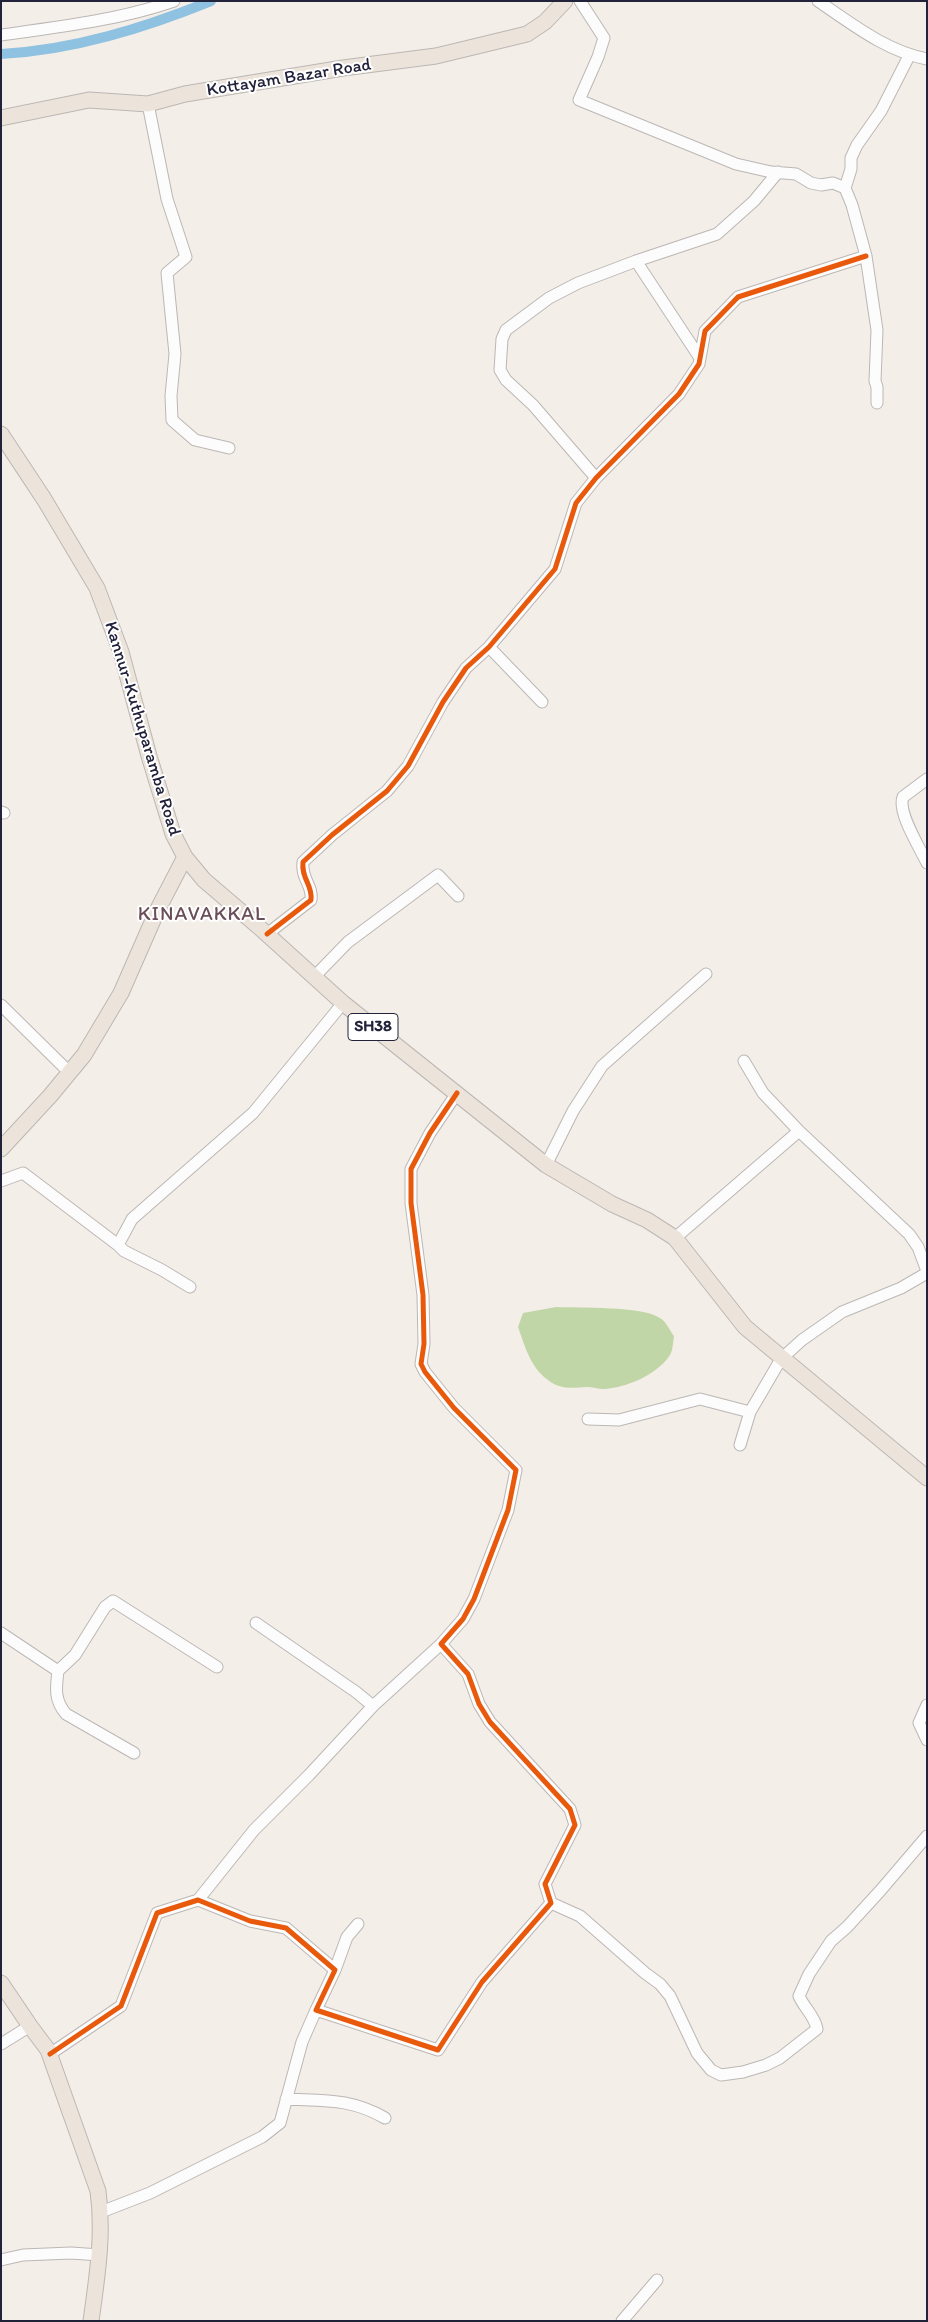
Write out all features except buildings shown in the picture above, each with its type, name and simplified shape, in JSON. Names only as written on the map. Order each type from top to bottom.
[{"type":"main road","name":"Kottayam Bazar Road","points":[[1,118],[89,100],[148,104],[185,94],[344,68],[436,56],[527,34],[545,22],[565,1]]},
{"type":"main road","name":"Kannur-Kuthuparamba Road","points":[[1,434],[59,522],[97,588],[121,652],[149,756],[173,834],[185,858],[204,880],[343,1003],[546,1165],[612,1204],[648,1220],[675,1238],[745,1328],[927,1478]]},
{"type":"main road","points":[[1,1150],[84,1055],[121,993],[156,911],[185,858]]},
{"type":"main road","points":[[1,1983],[50,2054],[98,2191],[101,2212],[100,2255],[91,2321]]},
{"type":"street","points":[[1,35],[78,24],[156,8],[174,1]]},
{"type":"street","points":[[580,1],[604,38],[598,58],[579,100],[736,164],[796,174],[811,183],[821,185],[833,183],[845,188]]},
{"type":"street","points":[[818,1],[875,39],[909,56],[927,60]]},
{"type":"street","points":[[877,403],[875,381],[877,330],[866,256],[852,205],[845,188],[851,169],[851,158],[857,145],[881,111],[909,56]]},
{"type":"street","points":[[148,104],[167,199],[186,257],[167,273],[175,354],[171,396],[172,420],[195,440],[229,448]]},
{"type":"street","points":[[596,478],[533,405],[506,380],[500,370],[502,339],[506,330],[549,298],[578,282],[717,234],[754,200],[778,172]]},
{"type":"street","points":[[267,934],[311,900],[312,893],[302,873],[302,862],[387,791],[408,766],[443,702],[466,668],[489,647],[555,570],[576,503],[596,478],[679,394],[699,364],[706,331],[738,297],[866,256]]},
{"type":"street","points":[[636,261],[700,358]]},
{"type":"street","points":[[489,647],[542,702]]},
{"type":"street","points":[[927,779],[903,797],[901,805],[903,814],[927,863]]},
{"type":"street","points":[[314,977],[348,942],[438,875],[458,896]]},
{"type":"street","points":[[546,1165],[573,1111],[602,1066],[706,974]]},
{"type":"street","points":[[118,1245],[132,1219],[253,1113],[343,1003]]},
{"type":"street","points":[[1,1005],[70,1073]]},
{"type":"street","points":[[740,1445],[750,1412],[781,1359],[802,1340],[842,1312],[900,1288],[927,1272],[918,1247],[909,1234],[799,1131],[763,1093],[744,1061]]},
{"type":"street","points":[[50,2054],[121,2006],[157,1913],[198,1900],[254,1830],[310,1775],[373,1706],[441,1644],[463,1619],[474,1600],[508,1510],[516,1470],[454,1408],[421,1364],[424,1344],[423,1295],[411,1203],[411,1169],[430,1133],[457,1093]]},
{"type":"street","points":[[675,1238],[799,1131]]},
{"type":"street","points":[[1,1181],[17,1170],[118,1245],[190,1287]]},
{"type":"street","points":[[588,1419],[619,1420],[700,1399],[750,1412]]},
{"type":"street","points":[[134,1753],[66,1714],[60,1706],[56,1694],[58,1671],[75,1655],[105,1607],[113,1601],[217,1667]]},
{"type":"street","points":[[256,1624],[356,1692],[373,1706]]},
{"type":"street","points":[[1,1633],[58,1671]]},
{"type":"street","points":[[441,1644],[468,1674],[479,1704],[490,1722],[570,1809],[575,1825],[545,1884],[551,1903],[580,1916],[660,1984],[670,1996],[697,2053],[711,2070],[720,2075],[743,2072],[766,2065],[780,2058],[817,2029],[815,2020],[803,2005],[799,1996],[808,1974],[830,1940],[847,1927],[880,1892],[927,1836]]},
{"type":"street","points":[[927,1705],[919,1723],[927,1740]]},
{"type":"street","points":[[198,1900],[250,1921],[286,1928],[335,1970]]},
{"type":"street","points":[[316,2010],[438,2050],[482,1982],[551,1903]]},
{"type":"street","points":[[101,2212],[150,2193],[262,2137],[280,2123],[302,2042],[335,1970],[347,1937],[358,1924]]},
{"type":"street","points":[[1,2044],[30,2026]]},
{"type":"street","points":[[286,2099],[349,2102],[371,2110],[385,2118]]},
{"type":"street","points":[[1,2260],[23,2255],[71,2253],[100,2255]]},
{"type":"street","points":[[622,2321],[658,2280]]},
{"type":"green space","points":[[556,1307],[639,1311],[651,1314],[662,1319],[674,1336],[671,1353],[657,1369],[640,1379],[621,1386],[603,1389],[587,1387],[567,1388],[557,1385],[542,1375],[532,1363],[518,1327],[523,1313]]},
{"type":"waterway","points":[[1,54],[28,52],[82,43],[134,29],[211,1]]},
{"type":"cycle path","points":[[267,934],[311,900],[303,862],[332,835],[387,791],[408,766],[443,702],[466,668],[489,647],[555,569],[576,503],[596,478],[679,394],[699,364],[705,331],[738,297],[866,256]]},
{"type":"cycle path","points":[[50,2054],[121,2006],[157,1913],[198,1900],[250,1921],[286,1928],[335,1970],[316,2010],[438,2050],[482,1982],[551,1903],[545,1884],[575,1825],[570,1809],[490,1722],[479,1704],[468,1674],[441,1644],[463,1619],[474,1599],[508,1510],[516,1470],[454,1408],[425,1372],[421,1364],[424,1344],[423,1295],[411,1203],[411,1169],[430,1133],[457,1093]]},
{"type":"district","name":"KINAVAKKAL","points":[[202,915]]}]
